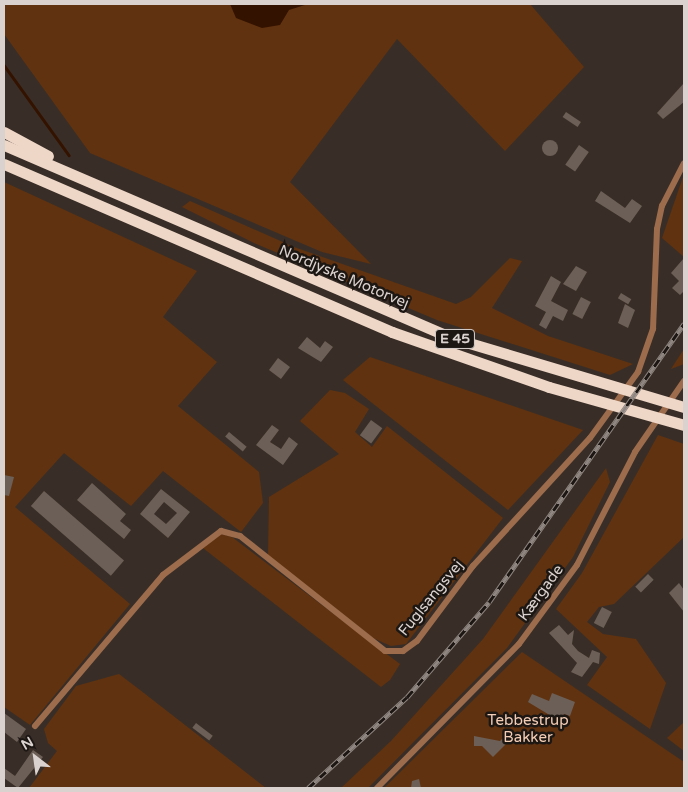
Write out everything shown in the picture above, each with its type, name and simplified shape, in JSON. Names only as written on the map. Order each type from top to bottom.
[{"type":"highway","points":[[4,132],[302,277]]},
{"type":"highway","name":"Nordjyske Motorvej","points":[[4,145],[302,277],[449,337],[613,388],[681,406]]},
{"type":"highway","name":"E 45","points":[[4,164],[392,332],[602,403],[684,425]]},
{"type":"street","name":"Fuglsangsvej","points":[[35,726],[164,575],[221,531],[240,536],[385,651],[403,652],[417,641],[473,566],[590,438],[638,372],[653,329],[656,229],[666,198],[684,163]]},
{"type":"street","name":"Kærgade","points":[[377,788],[519,644],[577,564],[635,452],[684,381]]},
{"type":"green space","points":[[4,4],[530,4],[584,67],[505,151],[397,39],[290,182],[371,264],[322,252],[90,153],[4,34]]},
{"type":"green space","points":[[684,174],[684,257],[662,238]]},
{"type":"green space","points":[[4,182],[197,271],[163,317],[217,362],[178,406],[259,472],[263,503],[241,532],[163,471],[131,506],[64,453],[15,507],[130,604],[30,725],[4,707]]},
{"type":"green space","points":[[190,201],[294,247],[456,304],[471,297],[510,258],[522,261],[492,308],[548,336],[633,364],[610,375],[437,320],[254,243],[182,207]]},
{"type":"green space","points":[[684,349],[684,364],[671,369]]},
{"type":"green space","points":[[370,357],[583,430],[508,510],[343,380]]},
{"type":"green space","points":[[330,390],[345,393],[369,409],[355,432],[372,447],[387,426],[503,518],[406,644],[391,646],[373,638],[268,556],[269,497],[339,454],[300,421]]},
{"type":"green space","points":[[658,435],[684,444],[684,537],[614,604],[599,607],[587,622],[603,634],[636,639],[666,683],[650,729],[587,685],[607,657],[556,609],[582,573]]},
{"type":"green space","points":[[606,468],[610,482],[573,557],[507,648],[368,788],[341,788],[391,741],[483,639]]},
{"type":"green space","points":[[221,534],[232,537],[400,664],[390,680],[381,687],[203,548]]},
{"type":"green space","name":"Tebbestrup Bakker","points":[[522,652],[684,762],[684,788],[384,788]]},
{"type":"green space","points":[[119,674],[266,788],[29,788],[57,751],[48,743],[44,729],[76,686]]},
{"type":"green space","points":[[684,722],[684,751],[667,738]]},
{"type":"shaded area","points":[[230,4],[308,4],[289,10],[280,25],[262,28],[236,18]]},
{"type":"building","points":[[684,83],[684,102],[663,119],[657,113]]},
{"type":"building","points":[[566,112],[581,122],[578,127],[563,117]]},
{"type":"building","points":[[550,140],[558,148],[550,156],[542,148]]},
{"type":"building","points":[[579,145],[589,152],[575,172],[565,165]]},
{"type":"building","points":[[601,191],[625,208],[632,199],[642,206],[630,223],[595,201]]},
{"type":"building","points":[[684,258],[684,291],[680,295],[672,288],[679,281],[671,273]]},
{"type":"building","points":[[576,266],[587,272],[576,291],[563,284]]},
{"type":"building","points":[[551,276],[561,282],[551,301],[568,310],[563,321],[553,316],[546,329],[539,325],[546,312],[535,306]]},
{"type":"building","points":[[621,293],[631,299],[628,304],[618,298]]},
{"type":"building","points":[[581,297],[591,302],[582,319],[572,314]]},
{"type":"building","points":[[625,304],[635,310],[628,328],[618,323]]},
{"type":"building","points":[[307,337],[320,348],[325,341],[333,347],[321,362],[298,348]]},
{"type":"building","points":[[278,358],[290,367],[281,379],[269,370]]},
{"type":"building","points":[[371,420],[382,428],[371,444],[360,435]]},
{"type":"building","points":[[272,425],[279,430],[270,442],[281,449],[289,437],[298,444],[283,465],[256,445]]},
{"type":"building","points":[[229,432],[247,447],[243,451],[225,437]]},
{"type":"building","points":[[4,475],[14,477],[9,496],[4,495]]},
{"type":"building","points":[[92,483],[126,514],[120,521],[131,530],[124,539],[77,500]]},
{"type":"building","points":[[161,489],[190,512],[168,538],[140,514]],"holes":[[[164,502],[177,513],[166,524],[154,514]]]},
{"type":"building","points":[[44,491],[124,561],[111,576],[31,506]]},
{"type":"building","points":[[648,574],[654,580],[641,592],[635,587]]},
{"type":"building","points":[[679,583],[684,590],[684,612],[669,593]]},
{"type":"building","points":[[602,607],[612,612],[604,628],[594,623]]},
{"type":"building","points":[[559,625],[568,635],[574,630],[572,644],[578,651],[589,658],[592,650],[600,653],[599,664],[593,662],[582,677],[571,672],[577,663],[549,633]]},
{"type":"building","points":[[552,693],[575,702],[570,716],[564,714],[561,722],[528,702],[532,694],[549,701]]},
{"type":"building","points":[[4,713],[26,729],[17,742],[4,732]]},
{"type":"building","points":[[196,723],[213,736],[209,740],[192,728]]},
{"type":"building","points":[[509,732],[513,737],[493,757],[482,746],[474,746],[474,736],[500,741]]},
{"type":"building","points":[[33,750],[43,757],[18,788],[4,778],[4,768],[15,776]]},
{"type":"building","points":[[419,779],[421,788],[411,788],[412,781]]},
{"type":"waterway","points":[[4,65],[69,155]]},
{"type":"railway","points":[[308,788],[407,697],[489,602],[684,323]]}]
